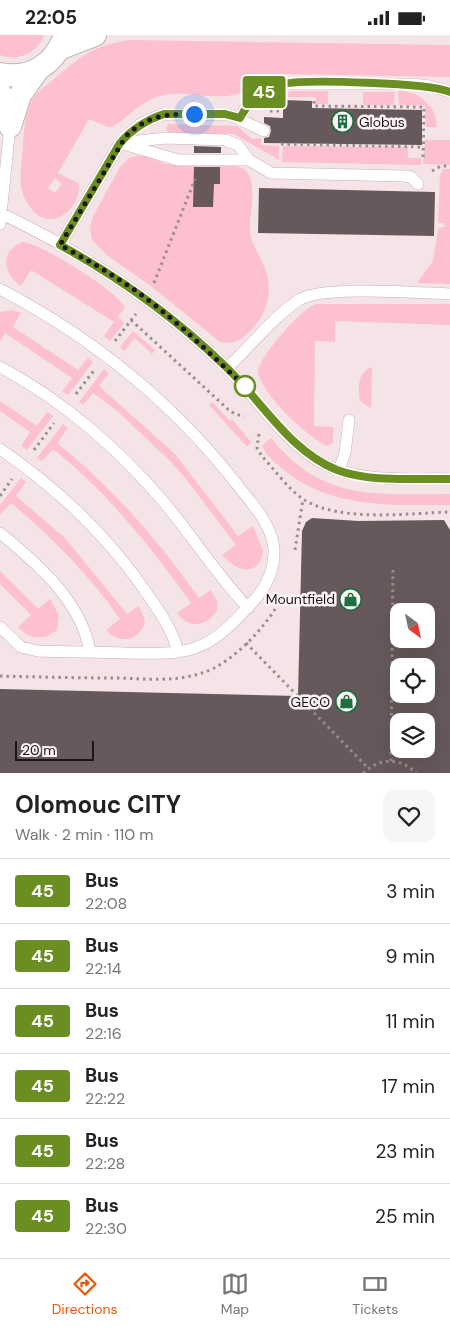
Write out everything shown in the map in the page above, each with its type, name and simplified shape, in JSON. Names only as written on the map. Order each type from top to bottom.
[{"type":"street","points":[[10,126],[20,95],[37,71],[54,57],[63,41],[95,35]]},
{"type":"street","points":[[0,74],[23,75],[37,71]]},
{"type":"street","points":[[0,93],[10,126]]},
{"type":"lane","points":[[240,118],[249,101],[270,89],[291,83],[412,84],[450,92]]},
{"type":"lane","points":[[60,245],[120,143],[140,124],[164,114],[225,114],[240,118],[256,129],[264,131]]},
{"type":"lane","points":[[10,126],[1,217],[60,245],[100,267],[146,298],[227,368],[298,445],[322,463],[365,477],[450,479]]},
{"type":"lane","points":[[120,143],[166,138],[225,140],[238,145],[249,160],[271,173],[280,175],[404,176],[411,177],[418,184]]},
{"type":"lane","points":[[120,143],[178,160],[249,160]]},
{"type":"lane","points":[[0,289],[54,320],[106,354],[177,414],[222,464],[262,518],[274,547],[271,572],[266,584],[248,607],[214,638],[194,648],[178,652],[30,650],[14,642],[0,627]]},
{"type":"lane","points":[[227,368],[286,309],[308,295],[383,292],[450,294]]},
{"type":"lane","points":[[0,367],[65,409],[123,458],[168,507],[224,581],[248,607]]},
{"type":"lane","points":[[339,470],[345,453],[349,420]]},
{"type":"lane","points":[[0,449],[47,484],[104,537],[140,582],[172,633],[178,652]]},
{"type":"lane","points":[[0,533],[38,567],[66,598],[82,625],[90,652]]},
{"type":"path","points":[[306,99],[314,99],[314,106],[424,107],[422,165]]},
{"type":"path","points":[[281,144],[423,147]]},
{"type":"path","points":[[152,287],[203,160]]},
{"type":"path","points":[[432,171],[441,166],[450,166]]},
{"type":"path","points":[[114,343],[135,314]]},
{"type":"path","points":[[74,397],[98,365]]},
{"type":"path","points":[[32,453],[57,419]]},
{"type":"path","points":[[0,496],[16,475]]},
{"type":"path","points":[[391,761],[393,568]]},
{"type":"path","points":[[242,639],[368,768]]},
{"type":"path","points":[[363,773],[373,764],[391,761],[406,765],[416,773]]},
{"type":"shaded area","points":[[0,35],[44,35],[37,47],[32,51],[20,56],[7,57],[0,55]]},
{"type":"shaded area","points":[[130,40],[450,45],[450,77],[283,74],[271,77],[244,92],[229,96],[170,94],[153,98],[112,127],[89,119],[58,173],[78,183],[77,199],[65,214],[57,218],[48,219],[39,216],[26,201],[21,183],[24,129],[30,103],[41,90],[80,58],[97,48]],"holes":[[[55,178],[62,184],[55,193],[48,188]]]},
{"type":"shaded area","points":[[292,91],[328,91],[328,104],[316,104],[316,97],[285,97],[285,94]]},
{"type":"shaded area","points":[[398,91],[413,93],[425,101],[434,112],[437,127],[426,127],[425,105],[399,105]]},
{"type":"shaded area","points":[[363,92],[395,92],[394,105],[363,105]]},
{"type":"shaded area","points":[[168,124],[237,126],[252,139],[261,138],[261,145],[279,146],[279,160],[234,134],[169,133],[166,130]]},
{"type":"shaded area","points":[[425,140],[450,140],[450,165],[423,164]]},
{"type":"shaded area","points":[[283,146],[408,147],[408,158],[421,158],[421,165],[282,162]]},
{"type":"shaded area","points":[[145,156],[165,164],[236,166],[244,170],[249,176],[252,185],[250,234],[266,271],[269,290],[266,307],[262,316],[244,337],[229,343],[220,342],[152,287],[108,256],[92,240],[90,227],[93,216],[120,167],[129,158]]},
{"type":"shaded area","points":[[443,169],[450,169],[450,284],[417,283],[433,261],[438,228],[445,227],[444,223],[438,223],[440,175]]},
{"type":"shaded area","points":[[23,242],[62,259],[93,279],[118,299],[125,307],[118,317],[124,323],[110,341],[104,336],[114,322],[31,270],[21,286],[15,281],[7,268],[7,256],[10,250]]},
{"type":"shaded area","points":[[316,304],[450,304],[450,325],[335,321],[335,342],[315,341],[314,426],[333,427],[333,443],[327,446],[308,433],[286,413],[267,391],[258,371],[260,364],[282,333],[301,314]]},
{"type":"shaded area","points":[[12,310],[21,313],[13,327],[78,370],[88,358],[93,362],[68,395],[62,391],[72,378],[5,333],[0,342],[0,312]]},
{"type":"shaded area","points":[[133,331],[155,350],[152,354],[135,338],[124,351],[120,347]]},
{"type":"shaded area","points":[[372,367],[371,408],[360,401],[359,386],[361,377],[367,369]]},
{"type":"shaded area","points":[[104,369],[109,373],[99,386],[175,454],[238,536],[253,526],[263,551],[257,566],[252,569],[240,568],[222,555],[236,545],[186,479],[168,459],[116,410],[93,393],[83,405],[79,402]]},
{"type":"shaded area","points":[[0,401],[37,426],[47,412],[53,416],[27,450],[21,446],[30,432],[0,411]]},
{"type":"shaded area","points":[[212,402],[230,421],[232,419],[251,442],[247,447],[209,405]]},
{"type":"shaded area","points":[[63,424],[68,428],[57,443],[97,478],[134,516],[151,535],[199,598],[211,590],[217,601],[217,611],[208,620],[203,623],[192,624],[177,613],[191,603],[127,521],[73,466],[53,449],[42,461],[37,458]]},
{"type":"shaded area","points":[[271,438],[291,459],[310,474],[331,484],[352,490],[374,493],[450,494],[450,505],[364,502],[323,492],[303,483],[285,471],[269,456],[262,446]]},
{"type":"shaded area","points":[[21,478],[26,482],[16,496],[65,538],[127,614],[139,606],[145,621],[143,628],[134,637],[129,639],[117,638],[106,630],[120,619],[83,572],[41,529],[11,503],[0,515],[0,505]]},
{"type":"shaded area","points":[[0,571],[38,609],[50,599],[59,615],[57,630],[47,636],[32,637],[18,627],[31,615],[0,584]]},
{"type":"building","name":"Globus","points":[[283,100],[312,101],[312,108],[422,110],[422,145],[264,143],[264,138],[269,137],[271,131],[270,126],[264,123],[264,117],[283,118]]},
{"type":"building","points":[[194,146],[221,147],[221,153],[194,153]]},
{"type":"building","points":[[194,167],[220,167],[220,184],[214,184],[213,207],[193,207]]},
{"type":"building","points":[[259,188],[435,192],[434,236],[258,233]]},
{"type":"building","points":[[312,518],[359,521],[444,520],[450,530],[450,773],[0,773],[0,689],[298,696],[302,531],[306,522]]},
{"type":"bus line","name":"45","points":[[450,92],[430,86],[412,84],[291,83],[270,89],[249,101],[240,118],[225,114],[164,114],[156,117],[140,124],[120,143],[60,245],[100,267],[146,298],[174,320],[227,368],[286,434],[322,463],[365,477],[450,479]]},
{"type":"place","name":"Globus","points":[[343,122]]},
{"type":"place","name":"Mountfield","points":[[351,599]]},
{"type":"place","name":"GECO","points":[[346,702]]},
{"type":"route","points":[[194,114],[164,114],[140,124],[126,136],[120,143],[60,245],[100,267],[146,298],[174,320],[245,386]]}]
